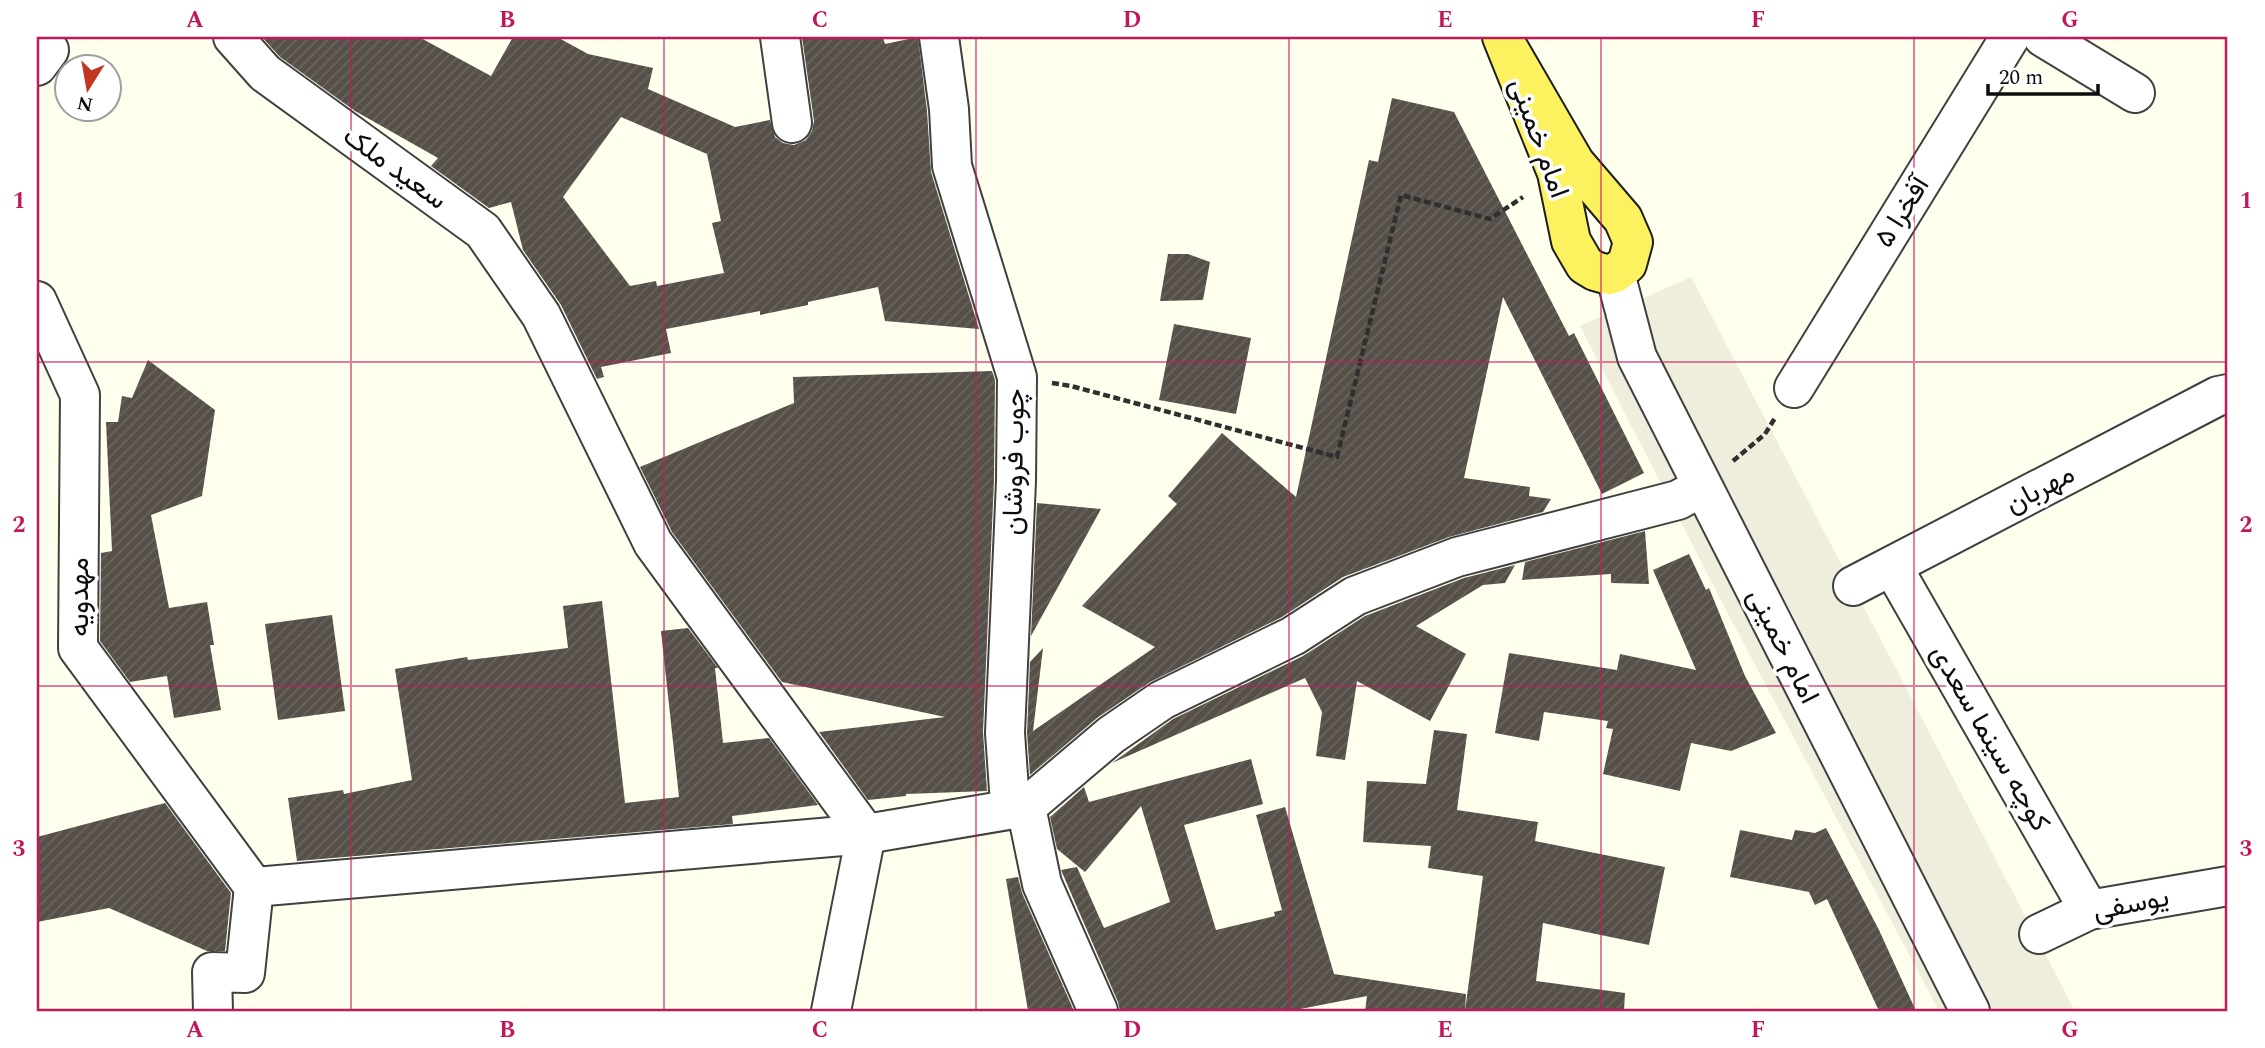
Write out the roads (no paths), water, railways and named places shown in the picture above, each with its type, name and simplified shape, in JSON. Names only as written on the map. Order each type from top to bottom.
[{"type":"main road","name":"امام خمینی","points":[[1502,38],[1558,173],[1571,241],[1585,265],[1595,271],[1615,274]]},
{"type":"main road","points":[[1502,38],[1575,163],[1629,228],[1633,242],[1630,256],[1615,274]]},
{"type":"street","points":[[37,66],[49,50],[40,37]]},
{"type":"street","name":"سعید ملک","points":[[233,37],[265,73],[483,231],[541,315],[653,543],[866,834]]},
{"type":"street","points":[[780,37],[792,123]]},
{"type":"street","name":"چوب فروشان","points":[[939,37],[950,109],[952,166],[1017,377],[1016,481],[1005,733],[1009,790],[1026,807]]},
{"type":"street","name":"آفخرا ۵","points":[[1794,388],[2010,37]]},
{"type":"street","points":[[2043,37],[2135,93]]},
{"type":"street","name":"امام خمینی","points":[[1615,274],[1637,356],[1970,1011]]},
{"type":"street","name":"مهدویه","points":[[37,301],[80,395],[78,648],[254,887]]},
{"type":"street","name":"مهربان","points":[[1853,586],[2218,396],[2228,394]]},
{"type":"street","points":[[213,1011],[212,972],[245,973],[254,887],[866,834],[1026,807],[1111,734],[1162,700],[1293,636],[1355,596],[1457,557],[1678,500],[1702,487]]},
{"type":"street","name":"کوچه سینما سعدی","points":[[1892,566],[2089,910]]},
{"type":"street","points":[[1026,807],[1042,884],[1098,1011]]},
{"type":"street","points":[[831,1011],[866,834]]},
{"type":"street","name":"یوسفی","points":[[2039,934],[2089,910],[2228,886]]}]
